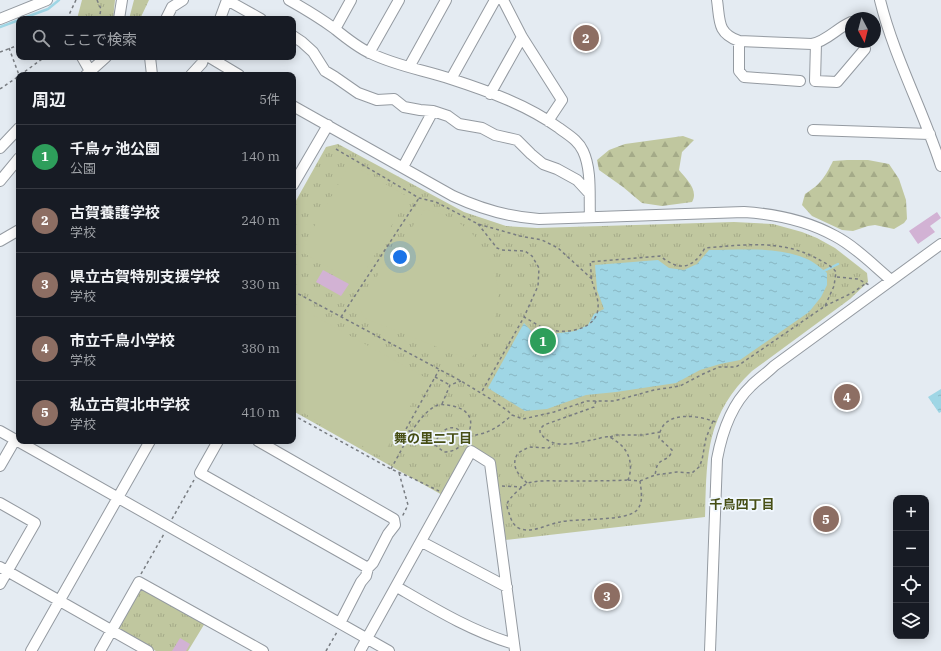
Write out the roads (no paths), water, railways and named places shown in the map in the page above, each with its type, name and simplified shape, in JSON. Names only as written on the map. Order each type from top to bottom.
[{"type":"street","points":[[0,19],[47,0]]},
{"type":"street","points":[[119,16],[122,0]]},
{"type":"street","points":[[168,16],[172,7],[183,0]]},
{"type":"street","points":[[221,16],[227,0],[256,16]]},
{"type":"street","points":[[289,0],[302,3],[355,45],[369,53],[390,62],[451,79],[524,107],[576,140],[582,149],[588,172],[590,217]]},
{"type":"street","points":[[335,29],[351,0]]},
{"type":"street","points":[[369,53],[399,0]]},
{"type":"street","points":[[408,67],[446,0]]},
{"type":"street","points":[[451,79],[495,0]]},
{"type":"street","points":[[503,0],[522,38],[562,100],[548,121]]},
{"type":"street","points":[[717,0],[721,28],[730,38],[739,41],[812,44],[820,42],[845,25]]},
{"type":"street","points":[[880,0],[880,12]]},
{"type":"street","points":[[881,20],[930,134],[941,164]]},
{"type":"street","points":[[296,38],[313,52],[325,72],[358,93],[377,100],[394,99],[404,107],[433,111],[448,116],[459,124],[482,128],[496,136],[517,140],[543,164],[557,169],[577,180],[588,193]]},
{"type":"street","points":[[490,94],[522,38]]},
{"type":"street","points":[[739,41],[739,71],[741,76],[800,81]]},
{"type":"street","points":[[816,43],[816,81],[837,82],[865,49]]},
{"type":"street","points":[[83,60],[88,72]]},
{"type":"street","points":[[89,72],[103,60]]},
{"type":"street","points":[[150,60],[152,72]]},
{"type":"street","points":[[194,72],[203,60]]},
{"type":"street","points":[[213,60],[234,72]]},
{"type":"street","points":[[296,108],[453,196],[496,213],[519,218],[539,219],[744,212],[764,213],[789,217],[812,225],[836,237],[891,280]]},
{"type":"street","points":[[403,167],[433,111]]},
{"type":"street","points":[[296,180],[328,125]]},
{"type":"street","points":[[813,130],[930,134]]},
{"type":"street","points":[[0,148],[16,131]]},
{"type":"street","points":[[0,181],[16,162]]},
{"type":"street","points":[[0,241],[16,232]]},
{"type":"street","points":[[710,651],[718,459],[722,436],[738,402],[750,387],[774,366],[941,244]]},
{"type":"street","points":[[0,432],[15,440],[0,466]]},
{"type":"street","points":[[22,444],[389,651]]},
{"type":"street","points":[[31,651],[148,444]]},
{"type":"street","points":[[216,444],[200,473],[368,568]]},
{"type":"street","points":[[263,444],[392,516],[395,522],[395,525],[388,534],[373,563],[368,568],[366,576],[361,582],[340,623]]},
{"type":"street","points":[[360,651],[422,542],[471,451],[490,463],[514,647]]},
{"type":"street","points":[[0,503],[35,523],[4,569],[0,584]]},
{"type":"street","points":[[422,542],[507,588]]},
{"type":"street","points":[[4,569],[148,651]]},
{"type":"street","points":[[100,651],[139,582],[263,651]]},
{"type":"street","points":[[396,587],[457,622],[514,647]]},
{"type":"water","points":[[709,250],[771,250],[796,255],[807,259],[827,273],[827,285],[821,297],[809,312],[740,360],[700,370],[676,383],[586,395],[547,409],[525,411],[488,388],[524,323],[536,336],[575,331],[588,325],[594,314],[604,309],[597,290],[595,265],[658,260],[669,268],[684,270],[697,264]]},
{"type":"water","points":[[941,389],[941,412],[939,413],[928,397]]},
{"type":"waterway","points":[[29,16],[48,9],[59,0]]},
{"type":"waterway","points":[[0,27],[16,21]]},
{"type":"waterway","points":[[822,272],[838,264]]},
{"type":"place","name":"古賀養護学校","points":[[586,38]]},
{"type":"place","name":"千鳥ヶ池公園","points":[[543,341]]},
{"type":"place","name":"市立千鳥小学校","points":[[847,397]]},
{"type":"place","name":"私立古賀北中学校","points":[[826,519]]},
{"type":"place","name":"県立古賀特別支援学校","points":[[607,596]]},
{"type":"district","name":"舞の里二丁目","points":[[433,438]]},
{"type":"district","name":"千鳥四丁目","points":[[742,504]]}]
